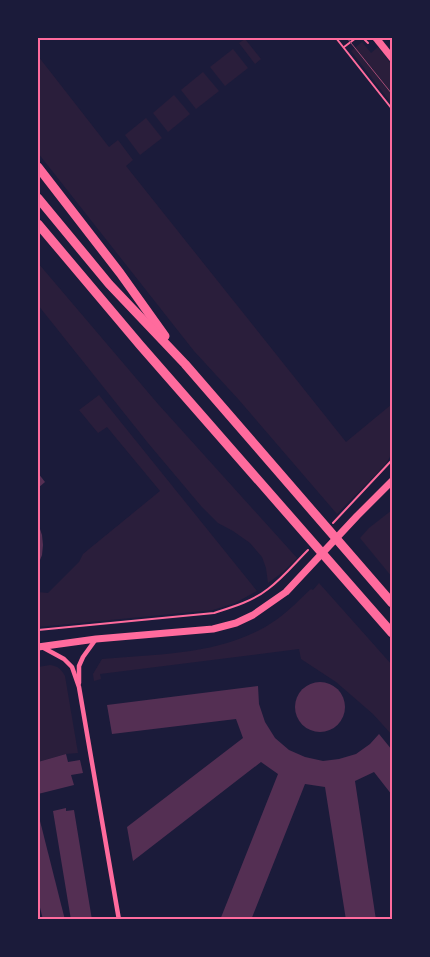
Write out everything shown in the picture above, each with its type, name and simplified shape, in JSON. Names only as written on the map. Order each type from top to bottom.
[{"type":"highway","points":[[38,167],[120,273],[185,364]]},
{"type":"highway","points":[[38,198],[109,284],[185,364],[392,603]]},
{"type":"highway","points":[[38,224],[140,345],[392,633]]},
{"type":"main road","points":[[376,38],[392,58]]},
{"type":"main road","points":[[39,647],[96,638],[213,629],[236,623],[253,615],[286,592],[392,481]]},
{"type":"street","points":[[79,687],[79,666],[96,638]]},
{"type":"street","points":[[39,647],[64,659],[72,666],[79,687],[119,920]]},
{"type":"path","points":[[336,38],[392,109]]},
{"type":"path","points":[[344,47],[356,38]]},
{"type":"path","points":[[348,507],[392,460]]},
{"type":"path","points":[[38,630],[214,613],[236,606],[267,590],[292,567]]},
{"type":"shaded area","points":[[245,39],[261,59],[255,64],[239,43]]},
{"type":"shaded area","points":[[362,42],[371,53],[378,47],[392,65],[392,104],[351,51]]},
{"type":"shaded area","points":[[233,49],[248,68],[225,86],[210,67]]},
{"type":"shaded area","points":[[38,56],[109,147],[118,140],[133,160],[126,166],[346,442],[392,404],[392,453],[379,471],[337,514],[239,400],[194,351],[38,153]]},
{"type":"shaded area","points":[[203,72],[219,91],[196,109],[181,90]]},
{"type":"shaded area","points":[[174,95],[190,114],[168,132],[153,113]]},
{"type":"shaded area","points":[[146,118],[162,138],[140,155],[125,135]]},
{"type":"shaded area","points":[[38,263],[158,404],[297,558],[283,572],[268,583],[262,557],[250,543],[218,523],[201,506],[38,305]]},
{"type":"shaded area","points":[[99,395],[257,591],[235,603],[213,610],[38,627],[38,592],[48,593],[79,562],[83,554],[160,491],[107,427],[98,433],[79,410]]},
{"type":"shaded area","points":[[392,510],[392,577],[360,538],[369,528]]},
{"type":"shaded area","points":[[319,583],[392,665],[392,735],[373,714],[336,682],[301,659],[299,649],[100,674],[101,679],[94,681],[93,674],[102,659],[192,651],[236,640],[257,632],[290,609]]},
{"type":"shaded area","points":[[50,665],[59,668],[65,676],[78,753],[66,754],[38,762],[38,667]]},
{"type":"building","points":[[38,473],[45,482],[38,488]]},
{"type":"building","points":[[38,523],[43,545],[38,565]]},
{"type":"building","points":[[320,682],[330,684],[338,689],[343,697],[345,707],[343,717],[338,725],[330,730],[320,732],[310,730],[302,725],[297,717],[295,707],[297,697],[302,689],[310,684]]},
{"type":"building","points":[[258,686],[259,704],[265,722],[275,738],[289,750],[305,757],[323,761],[339,759],[356,754],[370,744],[379,734],[392,750],[392,795],[374,772],[355,781],[376,920],[346,920],[325,787],[305,784],[251,920],[220,920],[278,774],[261,762],[133,861],[127,827],[243,738],[236,719],[112,734],[107,705]]},
{"type":"building","points":[[66,754],[68,762],[80,760],[83,773],[71,775],[74,785],[38,794],[38,762]]},
{"type":"building","points":[[66,808],[66,811],[74,810],[92,920],[71,920],[53,811]]},
{"type":"building","points":[[38,813],[65,920],[43,920],[38,899]]},
{"type":"tram line","points":[[347,38],[392,94]]}]
